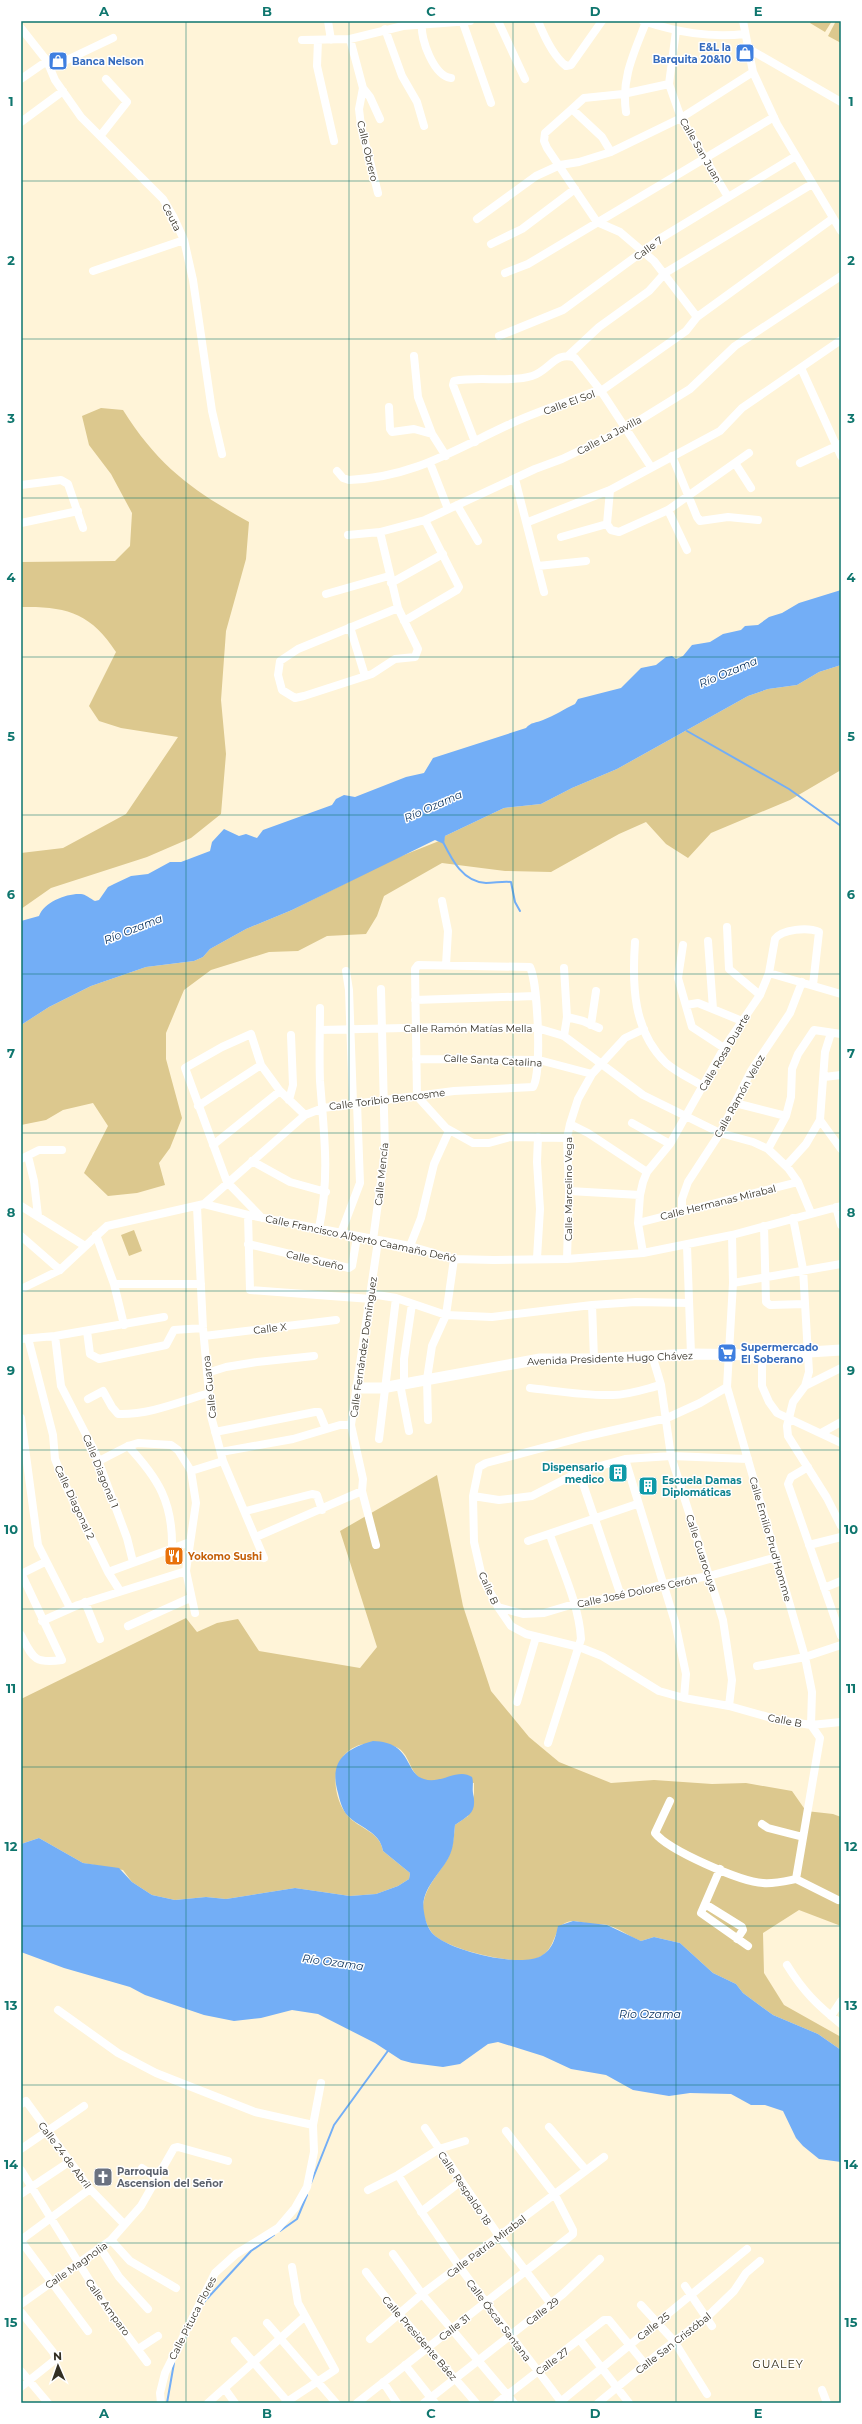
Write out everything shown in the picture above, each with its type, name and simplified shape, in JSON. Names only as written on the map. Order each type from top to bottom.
[{"type":"main road","name":"Avenida Presidente Hugo Chávez","points":[[358,1388],[386,1387],[540,1358],[594,1359],[652,1355],[728,1353],[762,1355],[841,1350]]},
{"type":"street","points":[[328,21],[331,40]]},
{"type":"street","points":[[498,21],[525,79]]},
{"type":"street","points":[[538,21],[560,62],[566,66],[571,65],[602,21]]},
{"type":"street","points":[[743,21],[753,72],[774,117],[832,219],[841,231]]},
{"type":"street","points":[[302,40],[350,39],[385,29],[422,24],[467,22],[492,103]]},
{"type":"street","points":[[626,112],[623,94],[626,75],[644,22],[676,32],[727,36],[745,34]]},
{"type":"street","points":[[422,24],[421,34],[439,72],[445,78],[451,78]]},
{"type":"street","name":"Ceuta","points":[[21,28],[49,65],[63,91],[81,117],[101,135],[163,198],[184,240],[193,280],[212,411],[222,454]]},
{"type":"street","points":[[385,29],[402,76],[417,102],[424,126]]},
{"type":"street","name":"Calle San Juan","points":[[676,32],[669,84],[681,118],[728,197]]},
{"type":"street","points":[[21,79],[49,65],[113,38]]},
{"type":"street","name":"Calle Obrero","points":[[350,39],[363,88],[359,109],[361,126],[378,193]]},
{"type":"street","points":[[318,40],[317,66],[334,141]]},
{"type":"street","points":[[749,49],[841,102]]},
{"type":"street","points":[[477,220],[536,176],[560,165],[580,162],[611,152],[681,118],[753,72]]},
{"type":"street","points":[[101,135],[127,102],[106,79]]},
{"type":"street","points":[[669,84],[623,94],[584,98],[545,133],[544,141],[547,148],[560,165],[597,222],[620,232],[643,252],[665,274],[697,318]]},
{"type":"street","points":[[363,88],[370,97],[380,119]]},
{"type":"street","points":[[21,122],[63,91]]},
{"type":"street","points":[[572,109],[602,137],[611,152]]},
{"type":"street","points":[[505,273],[528,264],[774,117]]},
{"type":"street","name":"Calle 7","points":[[499,336],[563,310],[661,238],[796,156]]},
{"type":"street","points":[[476,442],[453,385],[454,381],[534,376],[562,356],[569,355],[600,327],[649,291],[665,274],[812,184]]},
{"type":"street","points":[[491,244],[528,225],[575,189]]},
{"type":"street","name":"Calle El Sol","points":[[337,471],[343,478],[349,480],[399,473],[446,456],[508,425],[593,392],[601,391],[686,331],[697,318],[832,219]]},
{"type":"street","points":[[93,271],[184,240]]},
{"type":"street","name":"Calle La Javilla","points":[[348,535],[380,532],[425,520],[562,459],[627,428],[690,389],[735,346],[841,276]]},
{"type":"street","points":[[528,522],[610,490],[720,431],[742,408],[841,340]]},
{"type":"street","points":[[569,355],[575,358],[601,391],[627,428],[651,467]]},
{"type":"street","points":[[414,356],[418,397],[432,434],[446,456]]},
{"type":"street","points":[[801,368],[838,446],[841,456]]},
{"type":"street","points":[[389,407],[390,429],[392,432],[414,429],[432,434]]},
{"type":"street","points":[[800,463],[838,446]]},
{"type":"street","points":[[610,490],[607,524],[611,530],[619,532],[668,510],[749,453]]},
{"type":"street","points":[[672,456],[700,521],[728,517],[758,520]]},
{"type":"street","points":[[430,463],[448,509]]},
{"type":"street","points":[[735,463],[751,488]]},
{"type":"street","points":[[515,479],[528,522],[544,592]]},
{"type":"street","points":[[21,485],[61,480],[65,481],[68,484],[83,528]]},
{"type":"street","points":[[456,505],[478,541]]},
{"type":"street","points":[[668,510],[687,550]]},
{"type":"street","points":[[21,523],[78,511]]},
{"type":"street","points":[[404,621],[457,590],[458,583],[425,520]]},
{"type":"street","points":[[561,536],[607,524]]},
{"type":"street","points":[[380,532],[398,608],[418,649],[418,654],[415,657],[395,659],[372,674],[295,698],[282,690],[279,682],[278,666],[280,661],[298,649],[398,608]]},
{"type":"street","points":[[326,594],[390,579],[443,554]]},
{"type":"street","points":[[538,566],[586,562]]},
{"type":"street","points":[[350,627],[365,676]]},
{"type":"street","points":[[442,901],[448,931],[446,965]]},
{"type":"street","points":[[727,927],[729,969],[760,995]]},
{"type":"street","name":"Calle Rosa Duarte","points":[[642,1253],[638,1223],[640,1195],[647,1172],[670,1144],[724,1048],[760,995],[769,973],[775,939],[778,935],[792,931],[815,930],[820,935],[813,985]]},
{"type":"street","points":[[708,941],[713,1009]]},
{"type":"street","points":[[635,942],[633,975],[636,1008],[650,1043],[667,1063],[703,1086]]},
{"type":"street","points":[[683,945],[678,978],[692,1027],[724,1048]]},
{"type":"street","points":[[539,1060],[532,970],[528,966],[446,965],[416,967],[415,1000],[417,1096],[449,1131],[473,1143],[489,1143],[510,1137],[567,1138]]},
{"type":"street","points":[[564,968],[567,1017],[564,1036]]},
{"type":"street","points":[[341,1233],[360,1183],[350,1029],[349,990],[346,971]]},
{"type":"street","points":[[769,973],[841,994]]},
{"type":"street","name":"Calle Ramón Veloz","points":[[682,1212],[682,1199],[688,1182],[720,1133],[751,1071],[790,1012],[802,982]]},
{"type":"street","name":"Calle Mencía","points":[[375,1241],[385,1151],[381,988]]},
{"type":"street","points":[[567,1017],[595,1027],[596,992]]},
{"type":"street","points":[[415,1000],[535,996]]},
{"type":"street","points":[[686,1006],[698,1003],[742,1021]]},
{"type":"street","points":[[319,1228],[326,1192],[323,1108],[320,1080],[320,1008]]},
{"type":"street","name":"Calle Ramón Matías Mella","points":[[320,1030],[416,1027],[537,1028],[564,1036],[643,1095],[720,1133],[753,1142],[768,1149],[786,1166],[798,1182],[812,1213]]},
{"type":"street","name":"Calle Marcelino Vega","points":[[567,1258],[569,1191],[567,1138],[578,1099],[592,1074],[625,1038],[644,1029]]},
{"type":"street","points":[[768,1149],[786,1116],[791,1097],[792,1069],[798,1054],[814,1030],[841,1034]]},
{"type":"street","points":[[786,1166],[806,1144],[820,1120],[825,1052],[831,1033]]},
{"type":"street","points":[[262,1218],[227,1182],[185,1069],[222,1047],[252,1034],[261,1065],[280,1091],[305,1115]]},
{"type":"street","points":[[289,1100],[293,1085],[291,1035]]},
{"type":"street","name":"Calle Santa Catalina","points":[[416,1058],[539,1060],[592,1074]]},
{"type":"street","name":"Calle Toribio Bencosme","points":[[201,1205],[305,1115],[323,1108],[355,1103],[454,1091],[533,1087],[539,1060]]},
{"type":"street","points":[[198,1106],[261,1065]]},
{"type":"street","points":[[824,1077],[841,1075]]},
{"type":"street","points":[[213,1145],[280,1091]]},
{"type":"street","points":[[735,1103],[786,1116]]},
{"type":"street","points":[[820,1120],[841,1149]]},
{"type":"street","points":[[632,1123],[670,1144]]},
{"type":"street","points":[[570,1124],[588,1133],[647,1172]]},
{"type":"street","points":[[410,1246],[421,1218],[434,1164],[449,1131]]},
{"type":"street","points":[[537,1258],[540,1209],[537,1162],[538,1137]]},
{"type":"street","points":[[38,1216],[34,1181],[24,1157],[39,1150],[62,1150]]},
{"type":"street","points":[[252,1161],[290,1182],[326,1192]]},
{"type":"street","name":"Calle Hermanas Mirabal","points":[[638,1223],[798,1182]]},
{"type":"street","points":[[569,1191],[640,1195]]},
{"type":"street","name":"Calle Francisco Alberto Caamaño Deñó","points":[[21,1289],[60,1270],[102,1228],[201,1205],[319,1228],[375,1241],[410,1246],[454,1259],[567,1258],[642,1253],[687,1246],[839,1207]]},
{"type":"street","name":"Calle Guaroa","points":[[201,1205],[201,1284],[203,1332],[209,1393],[215,1432],[223,1460],[246,1510],[264,1558]]},
{"type":"street","points":[[21,1206],[85,1246]]},
{"type":"street","points":[[839,1207],[841,1225]]},
{"type":"street","points":[[248,1215],[248,1288],[252,1292],[396,1298],[446,1315],[492,1317],[592,1305],[636,1302],[689,1303]]},
{"type":"street","points":[[793,1218],[803,1270],[809,1372],[805,1386],[793,1402],[789,1418],[788,1436],[808,1467],[841,1526]]},
{"type":"street","points":[[764,1226],[765,1278],[768,1304],[805,1304]]},
{"type":"street","points":[[96,1235],[114,1284],[124,1325]]},
{"type":"street","name":"Calle Emilio Prud'Homme","points":[[732,1235],[733,1283],[727,1387],[805,1657],[812,1692],[811,1725]]},
{"type":"street","points":[[21,1236],[60,1270]]},
{"type":"street","name":"Calle Sueño","points":[[248,1244],[349,1268],[352,1266],[357,1237]]},
{"type":"street","name":"Calle Fernández Domínguez","points":[[375,1241],[371,1296],[358,1388],[351,1425],[363,1479],[362,1491],[376,1545]]},
{"type":"street","points":[[687,1246],[691,1354]]},
{"type":"street","points":[[428,1420],[427,1379],[432,1346],[446,1315],[454,1259]]},
{"type":"street","points":[[733,1283],[841,1264]]},
{"type":"street","points":[[114,1284],[201,1284]]},
{"type":"street","points":[[379,1439],[396,1298]]},
{"type":"street","points":[[408,1431],[402,1384],[412,1304]]},
{"type":"street","points":[[592,1305],[594,1359]]},
{"type":"street","points":[[25,1339],[55,1336],[164,1317]]},
{"type":"street","name":"Calle X","points":[[86,1331],[90,1354],[99,1359],[166,1345],[174,1330],[203,1332],[336,1320]]},
{"type":"street","name":"Calle Diagonal 1","points":[[55,1336],[61,1386],[95,1452],[97,1462],[114,1503],[133,1562]]},
{"type":"street","name":"Calle Diagonal 2","points":[[25,1339],[53,1435],[55,1459],[65,1484],[108,1572],[120,1591]]},
{"type":"street","name":"Calle Guarocuya","points":[[652,1355],[661,1384],[667,1418],[671,1456],[723,1620],[732,1680],[729,1706]]},
{"type":"street","points":[[762,1355],[762,1386],[769,1402],[777,1413],[841,1443]]},
{"type":"street","points":[[207,1373],[226,1367],[250,1363],[314,1356]]},
{"type":"street","points":[[805,1386],[841,1368]]},
{"type":"street","points":[[530,1388],[587,1395],[614,1395],[634,1392],[661,1384]]},
{"type":"street","name":"Calle B","points":[[727,1387],[700,1403],[667,1418],[583,1437],[486,1463],[480,1467],[473,1496],[474,1542],[482,1577],[498,1607],[511,1626],[536,1637],[579,1647],[602,1656],[659,1691],[684,1698],[729,1706],[779,1720],[811,1725],[841,1722]]},
{"type":"street","points":[[88,1399],[103,1391],[112,1407],[118,1414],[131,1414],[155,1410],[209,1393]]},
{"type":"street","points":[[215,1432],[315,1412],[319,1412],[326,1429]]},
{"type":"street","points":[[21,1418],[38,1545],[45,1562],[70,1608]]},
{"type":"street","points":[[821,1433],[841,1422]]},
{"type":"street","points":[[221,1452],[293,1439],[340,1425],[351,1425]]},
{"type":"street","points":[[97,1462],[128,1446],[138,1443],[171,1445],[178,1450],[191,1471],[196,1503],[186,1571],[190,1598],[195,1613]]},
{"type":"street","points":[[128,1446],[160,1485],[169,1507],[172,1530],[172,1548]]},
{"type":"street","points":[[473,1496],[499,1500],[532,1496],[579,1472],[625,1459],[671,1456],[748,1460]]},
{"type":"street","points":[[625,1459],[637,1504],[664,1584],[686,1674],[684,1698]]},
{"type":"street","points":[[191,1471],[223,1460]]},
{"type":"street","points":[[808,1467],[790,1477],[788,1484],[841,1636]]},
{"type":"street","points":[[579,1472],[621,1596]]},
{"type":"street","points":[[256,1537],[290,1521],[322,1510],[362,1491]]},
{"type":"street","points":[[246,1510],[312,1494],[317,1495],[322,1510]]},
{"type":"street","points":[[528,1541],[550,1535],[595,1517],[637,1504]]},
{"type":"street","points":[[548,1743],[579,1647],[580,1628],[574,1604],[550,1535]]},
{"type":"street","points":[[809,1545],[841,1537]]},
{"type":"street","points":[[108,1572],[190,1542]]},
{"type":"street","name":"Calle José Dolores Cerón","points":[[498,1607],[523,1614],[544,1613],[574,1604],[621,1596],[664,1584],[709,1576],[777,1557]]},
{"type":"street","points":[[21,1635],[32,1655],[38,1660],[48,1662],[62,1660],[42,1621],[21,1573],[45,1562]]},
{"type":"street","points":[[42,1621],[85,1602],[186,1571]]},
{"type":"street","points":[[824,1588],[841,1582]]},
{"type":"street","points":[[128,1626],[190,1598]]},
{"type":"street","points":[[85,1602],[100,1639]]},
{"type":"street","points":[[518,1702],[536,1637]]},
{"type":"street","points":[[757,1666],[805,1657],[841,1645]]},
{"type":"street","points":[[796,1880],[820,1738],[811,1725]]},
{"type":"street","points":[[670,1801],[655,1833],[660,1839],[673,1847],[720,1869],[763,1883],[796,1880],[838,1900]]},
{"type":"street","points":[[762,1824],[768,1828],[803,1837]]},
{"type":"street","points":[[720,1869],[705,1904],[701,1909],[703,1916],[748,1946]]},
{"type":"street","points":[[705,1904],[742,1927],[743,1930],[737,1939]]},
{"type":"street","points":[[787,1965],[801,1987],[820,2008],[841,2024]]},
{"type":"street","points":[[831,2016],[841,2001]]},
{"type":"street","points":[[58,2010],[118,2053],[156,2073],[254,2112],[313,2125]]},
{"type":"street","name":"Calle Pituca Flores","points":[[161,2403],[162,2383],[170,2359],[215,2273],[236,2254],[278,2228],[295,2208],[307,2188],[314,2152],[313,2125],[321,2082]]},
{"type":"street","name":"Calle 24 de Abril","points":[[24,2103],[90,2189],[124,2224]]},
{"type":"street","points":[[21,2150],[84,2106]]},
{"type":"street","points":[[549,2127],[586,2170]]},
{"type":"street","name":"Calle Respaldo 18","points":[[425,2128],[460,2182],[498,2236],[551,2304]]},
{"type":"street","points":[[506,2130],[555,2195]]},
{"type":"street","points":[[368,2190],[398,2175],[439,2149],[465,2141]]},
{"type":"street","name":"Calle Magnolia","points":[[21,2304],[52,2281],[79,2265],[111,2240],[141,2206],[172,2150],[178,2147],[228,2161]]},
{"type":"street","name":"Calle Patria Mirabal","points":[[370,2340],[422,2294],[604,2157]]},
{"type":"street","points":[[21,2194],[69,2162]]},
{"type":"street","points":[[142,2168],[157,2178]]},
{"type":"street","name":"Calle Amparo","points":[[21,2170],[106,2307],[148,2362]]},
{"type":"street","name":"Calle Óscar Santana","points":[[398,2175],[421,2212],[484,2303],[539,2370],[561,2402]]},
{"type":"street","points":[[421,2212],[460,2182]]},
{"type":"street","points":[[88,2332],[52,2281],[21,2241],[50,2217],[90,2189]]},
{"type":"street","name":"Calle 31","points":[[357,2403],[429,2347],[450,2328],[527,2272],[570,2237],[573,2230],[555,2195]]},
{"type":"street","points":[[111,2240],[130,2261],[176,2288]]},
{"type":"street","points":[[101,2249],[119,2276],[148,2309]]},
{"type":"street","name":"Calle 25","points":[[561,2402],[601,2367],[658,2323],[747,2250]]},
{"type":"street","points":[[393,2254],[422,2294],[514,2403]]},
{"type":"street","name":"Calle 29","points":[[430,2401],[455,2379],[551,2304],[600,2259]]},
{"type":"street","name":"Calle San Cristóbal","points":[[598,2403],[618,2388],[645,2364],[706,2318],[734,2291],[746,2273],[760,2261]]},
{"type":"street","points":[[235,2341],[286,2402],[318,2382],[334,2369],[304,2317],[296,2298],[292,2267]]},
{"type":"street","name":"Calle Presidente Báez","points":[[366,2272],[398,2314],[429,2347],[476,2403]]},
{"type":"street","points":[[685,2286],[712,2326]]},
{"type":"street","points":[[641,2305],[674,2342],[707,2394]]},
{"type":"street","points":[[21,2312],[53,2352],[56,2359],[21,2387]]},
{"type":"street","points":[[208,2403],[304,2317]]},
{"type":"street","name":"Calle 27","points":[[497,2403],[607,2319],[629,2345]]},
{"type":"street","points":[[267,2323],[336,2403]]},
{"type":"street","points":[[138,2349],[158,2336]]},
{"type":"street","points":[[580,2340],[630,2403]]},
{"type":"street","points":[[629,2345],[645,2364]]},
{"type":"street","points":[[405,2365],[430,2401]]},
{"type":"street","points":[[21,2371],[48,2403]]},
{"type":"street","points":[[383,2382],[397,2403]]},
{"type":"street","points":[[225,2389],[235,2403]]},
{"type":"street","points":[[822,2390],[826,2403]]},
{"type":"shaded area","points":[[811,21],[832,21],[825,32],[810,23]]},
{"type":"shaded area","points":[[836,21],[841,21],[841,43],[828,36]]},
{"type":"shaded area","points":[[101,408],[123,410],[136,430],[150,447],[178,475],[210,499],[249,522],[246,559],[226,631],[221,700],[226,754],[221,814],[191,838],[147,857],[51,888],[21,909],[21,853],[63,848],[126,814],[178,737],[121,728],[99,721],[89,706],[116,652],[97,628],[76,614],[51,608],[21,607],[21,562],[115,561],[130,546],[132,513],[111,474],[89,445],[82,416]]},
{"type":"shaded area","points":[[841,665],[841,770],[790,800],[711,833],[688,858],[666,844],[646,822],[619,834],[551,872],[505,871],[442,863],[384,896],[377,916],[366,934],[327,936],[298,951],[269,952],[211,970],[184,990],[166,1033],[166,1059],[182,1118],[170,1148],[159,1163],[165,1185],[137,1193],[108,1196],[84,1173],[108,1126],[93,1103],[63,1110],[46,1120],[21,1125],[21,1025],[49,1007],[91,986],[146,967],[194,961],[203,957],[210,949],[246,929],[292,910],[394,859],[444,839],[445,836],[504,808],[541,804],[572,788],[617,769],[748,696],[768,689],[797,685],[819,672]]},
{"type":"shaded area","points":[[134,1230],[142,1251],[129,1256],[121,1235]]},
{"type":"shaded area","points":[[437,1475],[463,1606],[491,1691],[529,1737],[559,1762],[611,1783],[654,1780],[712,1784],[746,1783],[792,1791],[806,1811],[833,1814],[841,1817],[841,1926],[799,1910],[763,1933],[764,1973],[784,2005],[841,2037],[841,2050],[818,2034],[773,2015],[743,1993],[736,1984],[713,1973],[680,1943],[654,1937],[641,1941],[608,1925],[572,1921],[565,1923],[560,1927],[548,1950],[543,1955],[535,1959],[512,1960],[482,1955],[452,1946],[441,1940],[429,1929],[423,1912],[424,1902],[432,1882],[450,1854],[455,1825],[468,1816],[474,1795],[474,1783],[427,1781],[422,1779],[414,1772],[401,1750],[394,1746],[359,1745],[348,1751],[341,1759],[337,1768],[336,1788],[338,1799],[342,1808],[348,1816],[378,1839],[383,1851],[410,1873],[409,1879],[398,1886],[376,1894],[350,1896],[295,1888],[226,1899],[206,1897],[175,1900],[152,1895],[132,1882],[123,1870],[83,1863],[39,1838],[21,1844],[21,1699],[186,1618],[197,1632],[217,1623],[238,1619],[259,1651],[360,1668],[377,1647],[340,1531]]},
{"type":"water","name":"Río Ozama","points":[[841,590],[841,665],[819,672],[797,685],[768,689],[748,696],[617,769],[572,788],[541,804],[504,808],[445,836],[444,844],[435,840],[292,910],[246,929],[210,949],[203,957],[194,961],[146,967],[91,986],[49,1007],[21,1025],[21,921],[39,916],[46,907],[57,899],[69,895],[81,894],[95,901],[99,900],[108,887],[131,876],[148,874],[170,862],[181,862],[210,851],[212,842],[224,829],[239,836],[246,834],[257,838],[263,830],[332,805],[336,799],[344,795],[355,797],[406,777],[424,773],[433,758],[526,728],[575,704],[578,699],[621,688],[641,668],[656,665],[666,657],[672,656],[676,659],[683,656],[692,645],[710,642],[723,634],[741,630],[745,626],[758,625],[769,617],[782,613],[799,603]]},
{"type":"water","name":"Río Ozama","points":[[373,1741],[386,1743],[395,1747],[406,1758],[413,1771],[424,1779],[436,1780],[461,1774],[467,1774],[472,1777],[474,1800],[473,1809],[455,1825],[451,1852],[448,1859],[428,1888],[423,1903],[424,1915],[428,1927],[433,1934],[454,1946],[469,1952],[502,1959],[518,1960],[531,1959],[541,1956],[551,1947],[558,1926],[573,1921],[607,1925],[641,1941],[654,1937],[680,1943],[713,1973],[736,1984],[743,1993],[773,2015],[818,2034],[841,2050],[841,2162],[819,2159],[803,2146],[796,2138],[783,2111],[765,2105],[751,2105],[731,2094],[690,2093],[669,2096],[633,2090],[606,2075],[571,2069],[543,2056],[498,2042],[488,2044],[460,2064],[443,2067],[412,2063],[401,2060],[375,2043],[318,2014],[292,2010],[261,2018],[234,2021],[204,2015],[145,1995],[130,1987],[64,1968],[21,1952],[21,1844],[39,1838],[83,1863],[119,1868],[132,1882],[152,1895],[175,1900],[206,1897],[226,1899],[295,1888],[350,1896],[376,1894],[398,1886],[409,1879],[410,1873],[383,1851],[381,1844],[373,1834],[347,1815],[341,1805],[336,1782],[337,1765],[341,1758],[354,1748]]},
{"type":"waterway","points":[[687,731],[789,789],[841,826]]},
{"type":"waterway","points":[[443,842],[454,863],[471,879],[486,883],[511,882],[515,902],[520,911]]},
{"type":"waterway","points":[[311,2183],[334,2125],[390,2048]]},
{"type":"waterway","points":[[280,2231],[297,2219],[307,2195]]},
{"type":"waterway","points":[[204,2302],[251,2251],[274,2235]]},
{"type":"waterway","points":[[167,2403],[174,2363]]},
{"type":"place","name":"E&L la Barquita 20&10","points":[[745,53]]},
{"type":"place","name":"Banca Nelson","points":[[58,61]]},
{"type":"place","name":"Supermercado El Soberano","points":[[727,1353]]},
{"type":"place","name":"Dispensario medico","points":[[618,1473]]},
{"type":"place","name":"Escuela Damas Diplomáticas","points":[[648,1486]]},
{"type":"place","name":"Yokomo Sushi","points":[[174,1556]]},
{"type":"place","name":"Parroquia Ascension del Señor","points":[[103,2177]]},
{"type":"district","name":"GUALEY","points":[[778,2364]]}]
